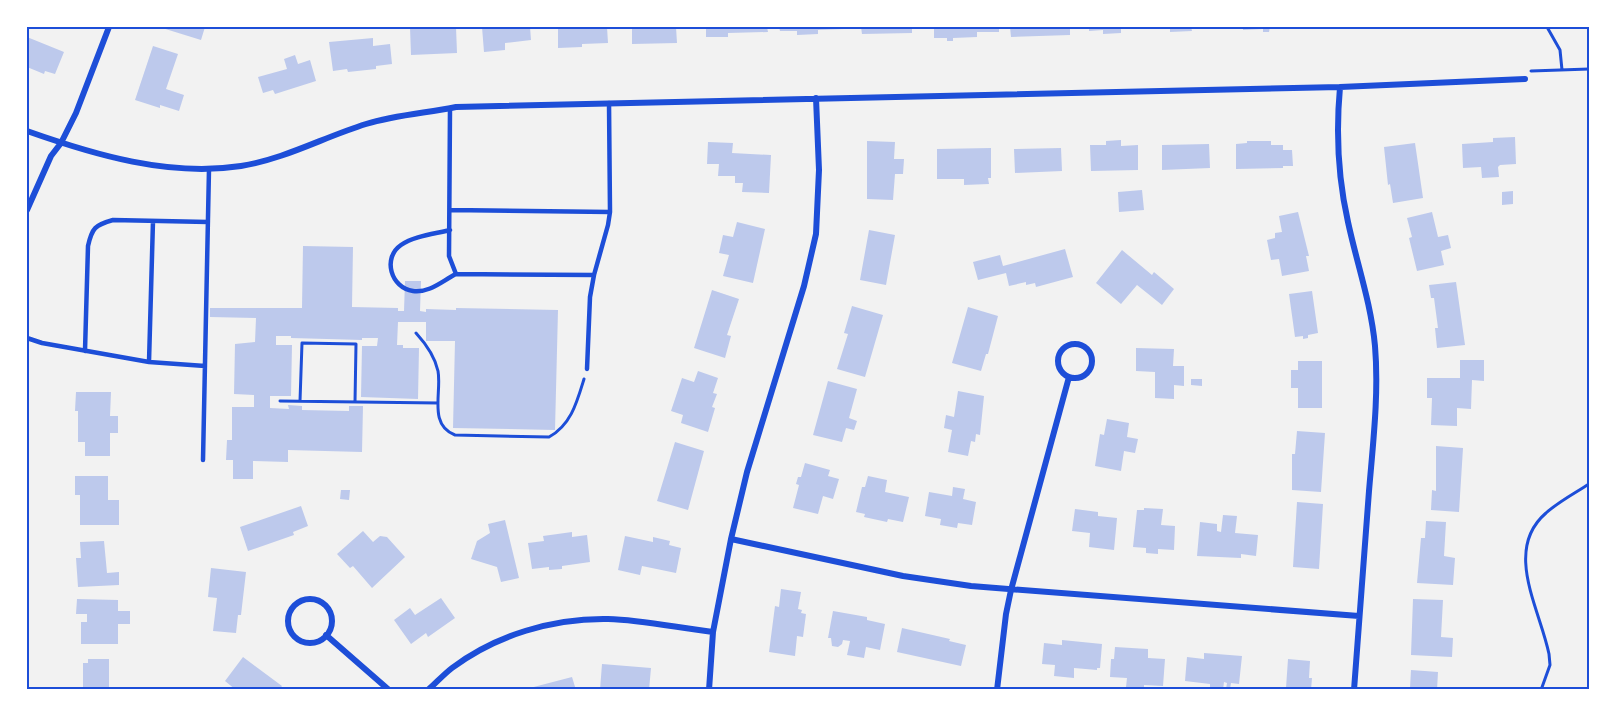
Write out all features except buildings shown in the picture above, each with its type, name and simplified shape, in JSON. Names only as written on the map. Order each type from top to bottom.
[{"type":"street","points":[[27,210],[51,156],[61,143],[76,113],[109,27]]},
{"type":"street","points":[[27,131],[61,143],[154,165],[209,169],[242,166],[274,158],[366,124],[450,108],[1340,87],[1525,79]]},
{"type":"street","points":[[1340,87],[1339,156],[1343,196],[1367,299],[1375,347],[1376,408],[1354,690]]},
{"type":"street","points":[[709,690],[713,632],[731,539],[747,472],[804,286],[816,234],[819,170],[816,98]]},
{"type":"street","points":[[1078,345],[1088,350],[1091,366],[1085,375],[1069,377],[1058,365],[1059,354],[1067,346],[1078,345]]},
{"type":"street","points":[[997,690],[1011,590],[1069,377]]},
{"type":"street","points":[[731,539],[936,582],[1011,590],[1359,616]]},
{"type":"street","points":[[309,598],[316,599],[328,608],[332,622],[326,635],[320,640],[306,642],[293,636],[288,623],[291,608],[296,603],[309,598]]},
{"type":"street","points":[[428,690],[452,668],[482,650],[507,638],[550,624],[607,619],[713,632]]},
{"type":"street","points":[[326,635],[389,690]]},
{"type":"lane","points":[[587,369],[590,297],[610,212],[609,103]]},
{"type":"lane","points":[[450,108],[449,256],[456,274]]},
{"type":"lane","points":[[202,459],[209,169]]},
{"type":"lane","points":[[450,210],[610,212]]},
{"type":"lane","points":[[86,351],[88,246],[91,232],[100,224],[113,220],[208,222]]},
{"type":"lane","points":[[150,362],[153,221]]},
{"type":"lane","points":[[450,230],[411,240],[398,247],[390,259],[391,272],[399,285],[414,291],[438,286],[456,274],[594,275]]},
{"type":"lane","points":[[27,338],[150,362],[205,366]]},
{"type":"path","points":[[1547,27],[1560,50],[1563,70]]},
{"type":"path","points":[[1525,79],[1529,71],[1589,69]]},
{"type":"path","points":[[416,333],[424,342],[438,369],[438,414],[447,432],[455,435],[549,437],[560,431],[570,417],[587,369]]},
{"type":"path","points":[[300,401],[302,343],[356,344],[355,402]]},
{"type":"path","points":[[280,401],[438,403]]},
{"type":"path","points":[[1541,690],[1550,665],[1549,654],[1528,582],[1527,542],[1535,525],[1546,513],[1589,484]]}]
